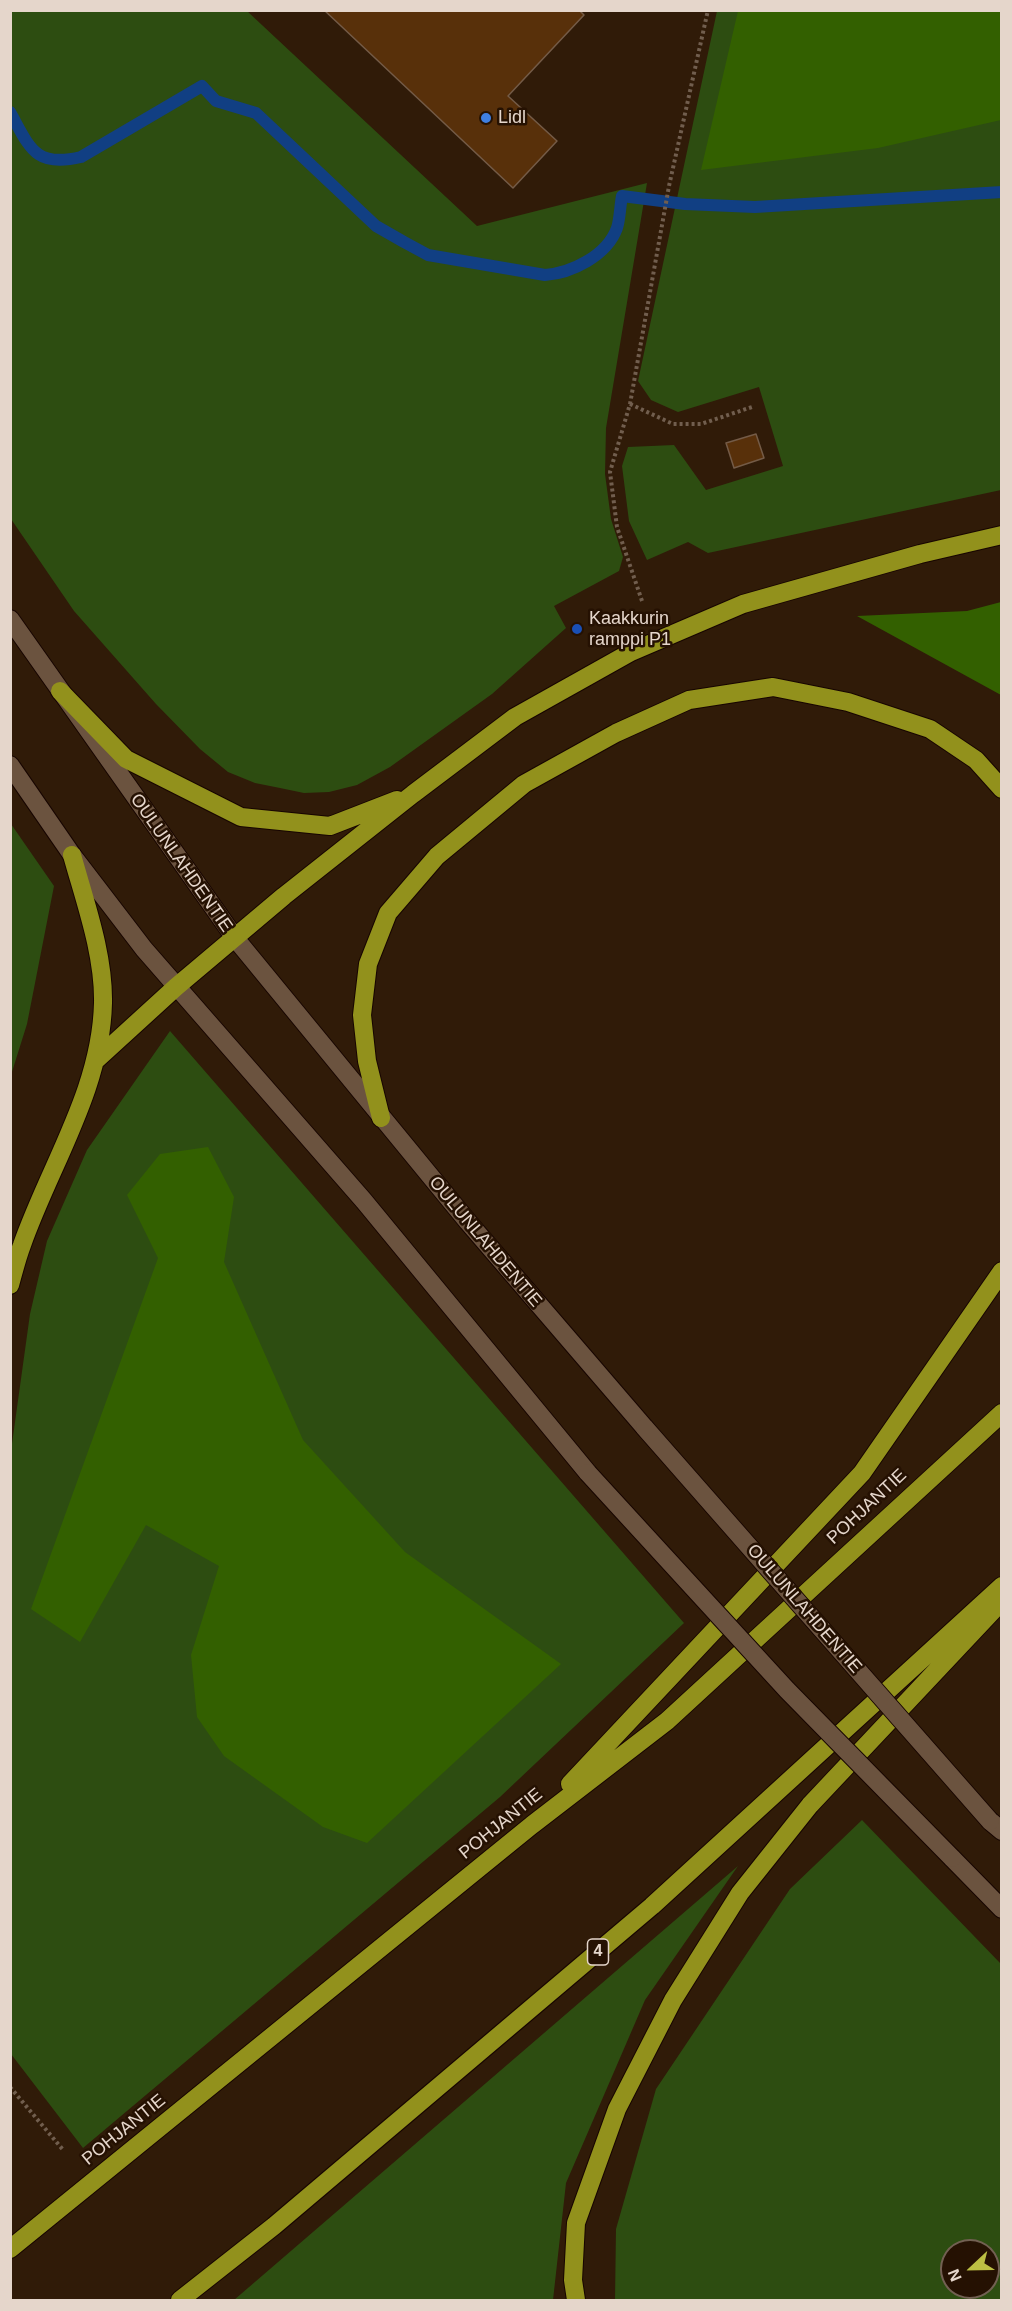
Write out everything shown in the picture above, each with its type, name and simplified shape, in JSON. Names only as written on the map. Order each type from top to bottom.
[{"type":"highway","points":[[96,1060],[176,987],[235,938],[413,794],[515,717],[631,652],[743,604],[920,554],[1002,535]]},
{"type":"highway","points":[[381,1118],[367,1061],[362,1015],[368,964],[388,913],[437,856],[524,784],[616,733],[689,700],[773,687],[848,702],[930,729],[976,760],[1002,789]]},
{"type":"highway","points":[[60,692],[126,759],[241,817],[330,826],[413,794]]},
{"type":"highway","points":[[10,1285],[21,1245],[70,1132],[96,1060],[103,1002],[96,943],[72,855]]},
{"type":"highway","points":[[532,1825],[862,1473],[1002,1271]]},
{"type":"highway","name":"POHJANTIE","points":[[10,2249],[532,1825],[667,1721],[1002,1413]]},
{"type":"highway","name":"4","points":[[180,2301],[274,2226],[652,1906],[1002,1586]]},
{"type":"highway","points":[[576,2301],[573,2280],[576,2223],[617,2109],[673,2000],[740,1893],[810,1805],[1002,1601]]},
{"type":"main road","name":"OULUNLAHDENTIE","points":[[10,619],[235,938],[381,1118],[645,1428],[996,1826]]},
{"type":"main road","points":[[10,765],[72,855],[176,987],[364,1202],[588,1473],[787,1690],[1002,1909]]},
{"type":"path","points":[[642,601],[617,527],[610,472],[630,404],[663,215],[708,10]]},
{"type":"path","points":[[630,404],[673,424],[700,424],[752,407]]},
{"type":"path","points":[[10,2087],[64,2151]]},
{"type":"green space","points":[[10,11],[247,11],[477,226],[647,183],[606,428],[605,474],[611,519],[623,557],[619,571],[554,606],[566,628],[492,694],[390,767],[357,785],[329,792],[304,793],[255,783],[228,772],[200,749],[156,704],[74,611],[11,519]]},
{"type":"green space","points":[[717,11],[1001,11],[1001,490],[708,553],[688,542],[647,560],[629,521],[622,466],[628,447],[674,445],[706,490],[783,466],[759,387],[678,412],[651,400],[638,381]]},
{"type":"green space","points":[[738,11],[1001,11],[1001,120],[878,148],[701,170]]},
{"type":"green space","points":[[1001,602],[1001,695],[857,616],[967,611]]},
{"type":"green space","points":[[11,824],[54,886],[27,1024],[11,1075]]},
{"type":"green space","points":[[170,1031],[684,1623],[500,1797],[83,2148],[11,2054],[10,1458],[30,1314],[47,1241],[87,1150]]},
{"type":"green space","points":[[208,1147],[234,1197],[224,1262],[303,1440],[405,1552],[561,1664],[367,1843],[323,1827],[224,1756],[197,1717],[191,1655],[219,1566],[146,1525],[80,1642],[31,1609],[158,1258],[127,1195],[160,1154]]},
{"type":"green space","points":[[862,1820],[1001,1964],[1001,2300],[615,2300],[616,2229],[656,2089],[790,1889]]},
{"type":"green space","points":[[738,1866],[645,2000],[566,2183],[553,2300],[234,2300]]},
{"type":"building","name":"Lidl","points":[[324,10],[579,10],[584,15],[508,96],[557,141],[513,188]]},
{"type":"building","points":[[756,434],[764,458],[734,468],[726,443]]},
{"type":"waterway","points":[[10,112],[23,136],[36,152],[53,160],[66,160],[81,157],[202,86],[216,101],[256,113],[376,226],[404,242],[428,255],[545,275],[577,267],[597,255],[605,247],[617,228],[622,196],[685,204],[755,207],[1002,192]]},
{"type":"place","name":"Lidl","points":[[486,118]]},
{"type":"place","name":"Kaakkurin ramppi P1","points":[[577,629]]}]
